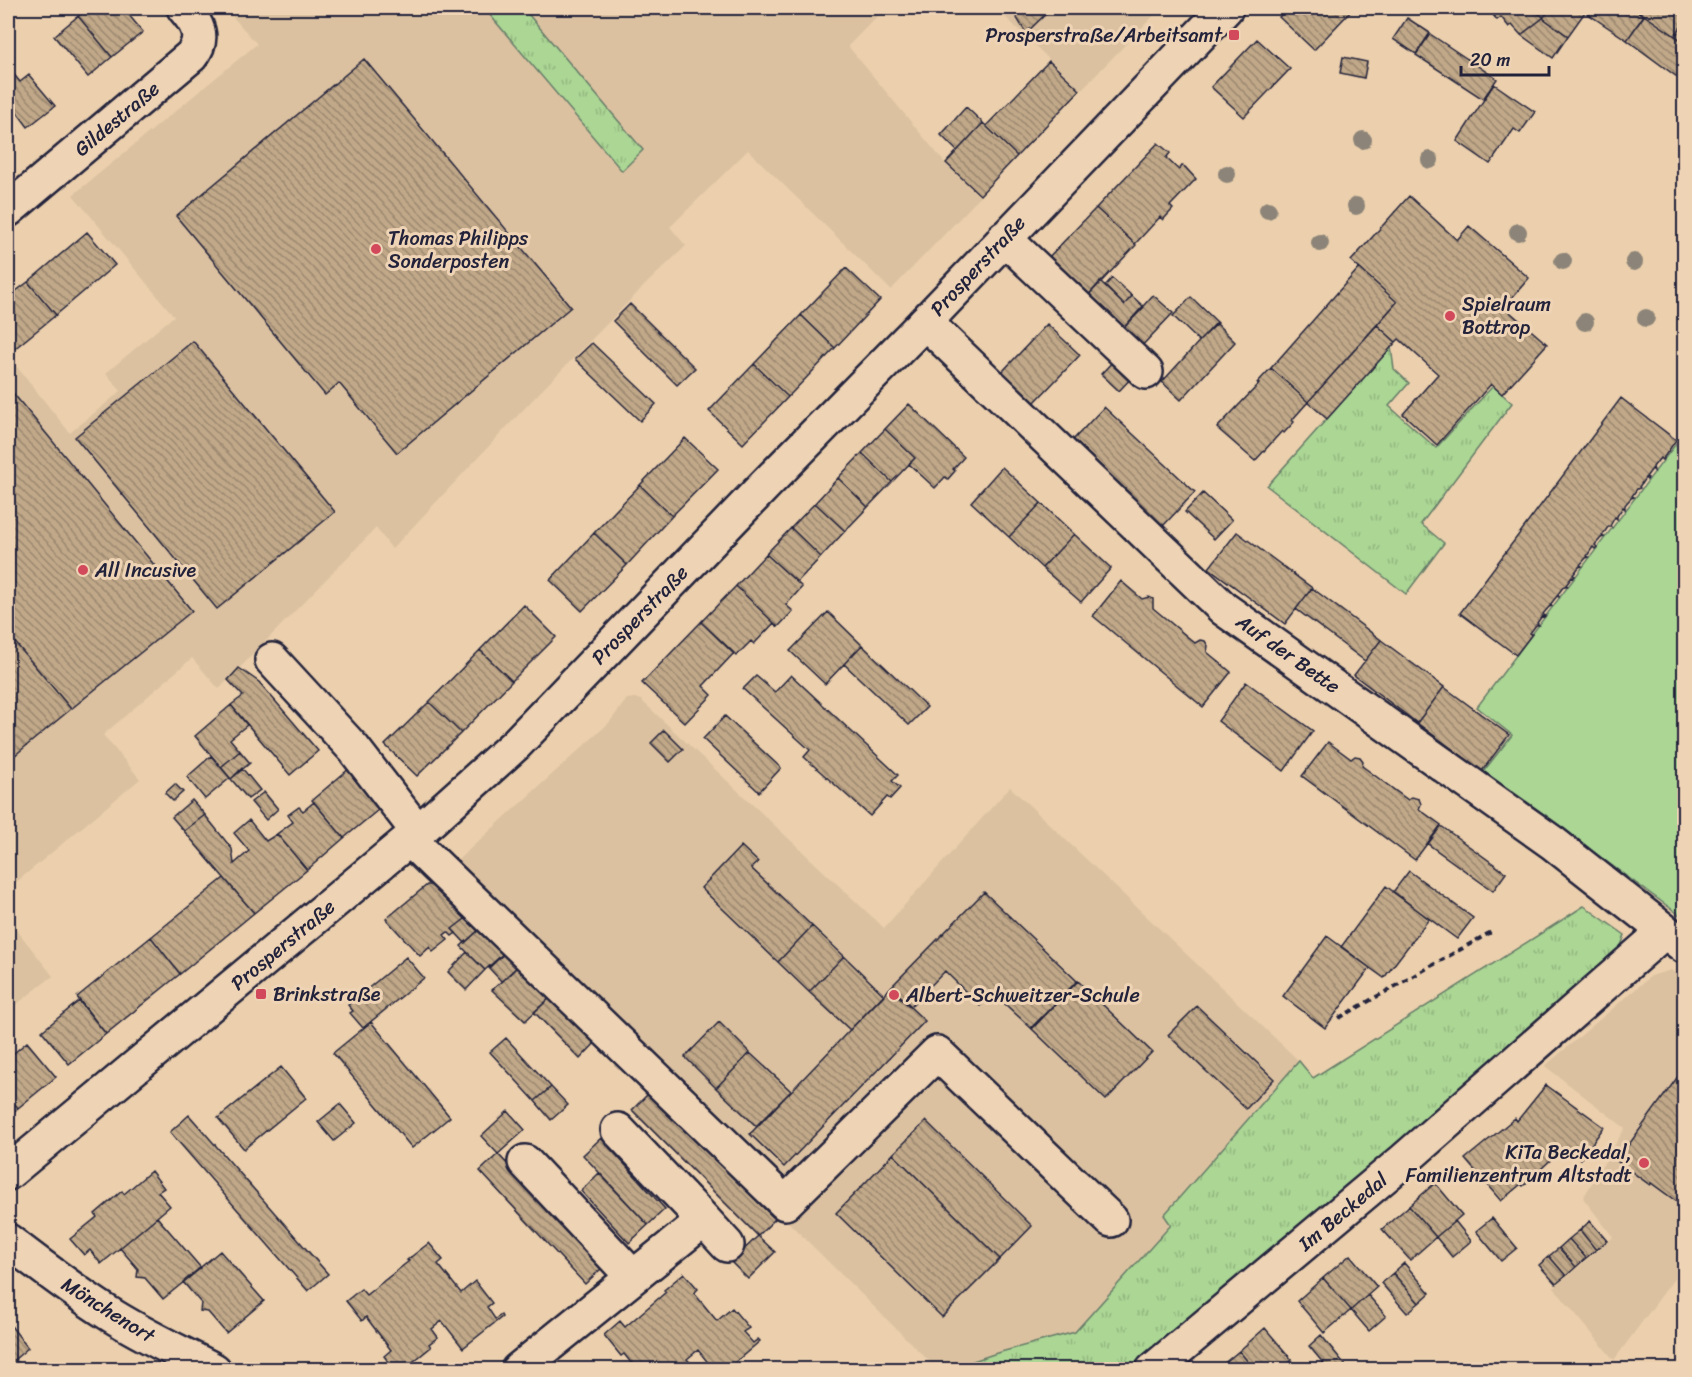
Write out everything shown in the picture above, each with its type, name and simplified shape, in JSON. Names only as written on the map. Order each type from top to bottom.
[{"type":"street","name":"Prosperstraße","points":[[8,1173],[413,836],[516,744],[1226,8]]},
{"type":"street","name":"Gildestraße","points":[[8,210],[191,56],[200,38],[196,24],[187,12]]},
{"type":"street","points":[[1004,238],[1146,372]]},
{"type":"street","name":"Auf der Bette","points":[[925,322],[1224,609],[1553,843],[1675,939]]},
{"type":"street","points":[[272,660],[354,749],[413,836],[784,1203],[937,1053],[1111,1220]]},
{"type":"street","name":"Im Beckedal","points":[[1153,1370],[1395,1167],[1675,939]]},
{"type":"street","points":[[618,1130],[727,1245]]},
{"type":"street","points":[[525,1162],[633,1277]]},
{"type":"street","points":[[518,1370],[704,1220]]},
{"type":"street","name":"Mönchenort","points":[[8,1241],[78,1294],[109,1314],[148,1337],[214,1370]]},
{"type":"path","points":[[1340,1018],[1493,931]]},
{"type":"shaded area","points":[[225,8],[484,8],[622,171],[643,150],[523,8],[885,8],[848,46],[945,163],[980,197],[891,290],[748,150],[670,227],[686,246],[539,393],[392,549],[376,528],[219,689],[192,658],[103,735],[140,779],[8,889],[8,356],[70,433],[121,391],[106,373],[174,316],[73,195],[257,44]]},
{"type":"shaded area","points":[[996,8],[1161,8],[1081,90]]},
{"type":"shaded area","name":"Albert-Schweitzer-Schule","points":[[627,699],[641,700],[884,928],[1010,787],[1299,1061],[1164,1215],[1171,1224],[1075,1332],[946,1369],[937,1369],[439,877],[609,723]]},
{"type":"shaded area","points":[[8,919],[53,976],[8,1011]]},
{"type":"shaded area","name":"KiTa Beckedal, Familienzentrum Altstadt","points":[[1671,970],[1684,980],[1684,1265],[1614,1360],[1554,1288],[1613,1237],[1583,1198],[1625,1128],[1545,1066],[1651,976]]},
{"type":"green space","points":[[484,8],[523,8],[643,150],[622,171]]},
{"type":"green space","points":[[1391,347],[1394,369],[1409,383],[1389,406],[1436,448],[1493,386],[1512,403],[1421,524],[1444,543],[1406,594],[1267,486]]},
{"type":"green space","points":[[1684,427],[1684,918],[1483,772],[1512,735],[1477,707],[1681,437],[1678,435]]},
{"type":"green space","points":[[1584,906],[1625,935],[1617,956],[1198,1314],[1133,1366],[1128,1369],[946,1370],[997,1353],[1075,1332],[1171,1225],[1164,1215],[1299,1061],[1313,1078]]},
{"type":"building","points":[[88,8],[123,8],[143,32],[112,57],[78,16]]},
{"type":"building","points":[[1000,8],[1052,8],[1026,33],[1014,13]]},
{"type":"building","points":[[1288,8],[1348,8],[1351,11],[1314,50],[1279,17]]},
{"type":"building","points":[[1483,8],[1525,8],[1544,17],[1521,35],[1512,25],[1509,27],[1501,17],[1497,20],[1489,10],[1486,12]]},
{"type":"building","points":[[1551,8],[1632,8],[1644,16],[1627,40],[1585,12],[1568,36],[1543,18]]},
{"type":"building","points":[[1634,8],[1684,8],[1684,22],[1675,36]]},
{"type":"building","points":[[1644,15],[1684,42],[1684,82],[1627,40]]},
{"type":"building","points":[[78,16],[112,57],[88,77],[54,36]]},
{"type":"building","points":[[1407,18],[1430,33],[1416,54],[1393,39]]},
{"type":"building","points":[[1543,18],[1568,36],[1553,58],[1521,35]]},
{"type":"building","points":[[1684,22],[1684,42],[1675,36]]},
{"type":"building","points":[[1430,34],[1497,79],[1483,99],[1416,55]]},
{"type":"building","points":[[1257,39],[1290,69],[1244,117],[1211,87]]},
{"type":"building","points":[[1343,57],[1367,62],[1364,78],[1340,73]]},
{"type":"building","points":[[364,59],[571,307],[397,453],[339,383],[325,395],[176,216]]},
{"type":"building","points":[[1049,61],[1080,90],[1017,156],[986,126]]},
{"type":"building","points":[[8,67],[20,82],[29,75],[55,106],[28,127],[8,100]]},
{"type":"building","points":[[1494,84],[1535,112],[1520,133],[1514,129],[1490,164],[1457,141]]},
{"type":"building","points":[[966,107],[983,123],[957,151],[941,135]]},
{"type":"building","points":[[983,123],[1017,156],[980,195],[946,163]]},
{"type":"building","points":[[1158,143],[1170,153],[1166,158],[1179,170],[1182,166],[1185,167],[1196,179],[1170,206],[1173,209],[1163,220],[1160,217],[1135,244],[1096,208]]},
{"type":"building","name":"Spielraum Bottrop","points":[[1409,196],[1457,240],[1469,226],[1529,278],[1504,307],[1547,344],[1502,394],[1491,384],[1437,445],[1403,414],[1438,374],[1399,339],[1396,342],[1377,325],[1397,302],[1351,261]]},
{"type":"building","points":[[1096,208],[1136,245],[1084,300],[1044,262]]},
{"type":"building","points":[[87,232],[115,265],[56,315],[28,282]]},
{"type":"building","points":[[846,268],[880,300],[835,348],[801,315]]},
{"type":"building","points":[[1359,268],[1397,302],[1308,402],[1271,368]]},
{"type":"building","points":[[1112,278],[1132,296],[1124,305],[1105,286]]},
{"type":"building","points":[[28,282],[56,315],[8,354],[8,297]]},
{"type":"building","points":[[1100,282],[1124,305],[1132,296],[1144,307],[1119,333],[1084,300]]},
{"type":"building","points":[[1153,295],[1173,313],[1138,350],[1119,333]]},
{"type":"building","points":[[1191,297],[1218,323],[1199,341],[1173,316]]},
{"type":"building","points":[[630,304],[695,368],[677,385],[613,321]]},
{"type":"building","points":[[801,315],[835,348],[788,397],[754,364]]},
{"type":"building","points":[[1216,323],[1235,342],[1181,400],[1162,382]]},
{"type":"building","points":[[1047,324],[1080,355],[1034,403],[1002,372]]},
{"type":"building","points":[[1377,325],[1396,342],[1327,419],[1308,402]]},
{"type":"building","points":[[193,341],[335,512],[217,609],[75,437]]},
{"type":"building","points":[[592,343],[656,404],[640,421],[575,359]]},
{"type":"building","points":[[1117,357],[1135,374],[1119,391],[1101,374]]},
{"type":"building","points":[[754,364],[788,397],[743,444],[709,411]]},
{"type":"building","points":[[1271,368],[1308,402],[1292,420],[1294,422],[1284,433],[1282,431],[1255,461],[1217,428]]},
{"type":"building","name":"All Incusive","points":[[8,387],[192,611],[71,709],[8,634]]},
{"type":"building","points":[[1621,398],[1676,440],[1662,460],[1660,458],[1653,467],[1654,471],[1652,469],[1646,477],[1647,480],[1645,478],[1640,488],[1632,496],[1634,497],[1625,505],[1625,509],[1623,507],[1617,519],[1615,517],[1611,527],[1608,527],[1602,536],[1604,537],[1595,545],[1597,547],[1595,549],[1593,547],[1587,556],[1589,557],[1580,565],[1582,566],[1566,585],[1568,586],[1564,586],[1558,594],[1559,597],[1557,596],[1550,605],[1552,606],[1543,614],[1545,616],[1542,616],[1537,623],[1539,625],[1536,625],[1516,655],[1460,613]]},
{"type":"building","points":[[909,404],[964,457],[953,469],[955,471],[948,479],[945,477],[935,488],[909,464],[915,458],[885,429]]},
{"type":"building","points":[[1104,407],[1195,492],[1163,526],[1073,440]]},
{"type":"building","points":[[885,429],[915,458],[892,482],[862,453]]},
{"type":"building","points":[[685,438],[718,469],[672,516],[640,485]]},
{"type":"building","points":[[862,453],[892,482],[868,507],[838,478]]},
{"type":"building","points":[[1002,467],[1041,503],[1009,537],[971,502]]},
{"type":"building","points":[[838,478],[868,507],[845,531],[815,503]]},
{"type":"building","points":[[640,485],[672,516],[627,565],[594,533]]},
{"type":"building","points":[[1203,493],[1232,520],[1214,539],[1185,512]]},
{"type":"building","points":[[815,503],[845,531],[821,557],[791,528]]},
{"type":"building","points":[[1041,503],[1074,534],[1042,568],[1009,537]]},
{"type":"building","points":[[791,528],[821,557],[797,582],[766,554]]},
{"type":"building","points":[[1237,532],[1312,588],[1285,624],[1209,568]]},
{"type":"building","points":[[594,533],[627,565],[582,611],[550,580]]},
{"type":"building","points":[[1074,534],[1111,568],[1081,602],[1042,568]]},
{"type":"building","points":[[766,554],[802,587],[786,605],[793,611],[778,627],[736,586]]},
{"type":"building","points":[[1121,581],[1142,599],[1149,597],[1153,599],[1153,608],[1195,643],[1200,640],[1205,641],[1208,646],[1207,652],[1231,672],[1203,707],[1093,616]]},
{"type":"building","points":[[736,586],[774,623],[754,644],[751,641],[736,656],[701,622]]},
{"type":"building","points":[[1312,588],[1381,640],[1365,661],[1296,609]]},
{"type":"building","points":[[524,605],[556,637],[512,681],[480,650]]},
{"type":"building","points":[[828,612],[862,645],[825,684],[790,651]]},
{"type":"building","points":[[701,622],[734,653],[703,686],[712,695],[685,723],[642,683]]},
{"type":"building","points":[[8,634],[71,709],[14,756],[8,748]]},
{"type":"building","points":[[1381,640],[1444,687],[1417,723],[1354,675]]},
{"type":"building","points":[[862,645],[927,707],[909,725],[844,664]]},
{"type":"building","points":[[480,650],[512,681],[461,733],[429,702]]},
{"type":"building","points":[[239,668],[259,682],[318,751],[290,775],[231,705],[243,696],[228,680]]},
{"type":"building","points":[[791,675],[898,775],[892,781],[900,788],[890,799],[887,797],[870,816],[804,757],[810,750],[743,689],[756,676],[775,692]]},
{"type":"building","points":[[1246,682],[1313,731],[1284,771],[1218,721]]},
{"type":"building","points":[[1444,687],[1509,735],[1482,771],[1417,723]]},
{"type":"building","points":[[429,702],[461,733],[417,776],[385,745]]},
{"type":"building","points":[[231,705],[247,725],[230,739],[240,751],[221,767],[195,736]]},
{"type":"building","points":[[725,716],[781,768],[759,792],[703,739]]},
{"type":"building","points":[[664,730],[683,749],[670,762],[651,743]]},
{"type":"building","points":[[1328,742],[1351,759],[1355,756],[1360,757],[1363,761],[1362,766],[1408,800],[1412,797],[1419,799],[1421,804],[1419,809],[1441,825],[1415,860],[1302,776]]},
{"type":"building","points":[[240,751],[250,763],[231,779],[221,767]]},
{"type":"building","points":[[211,756],[230,778],[205,799],[187,777]]},
{"type":"building","points":[[356,763],[389,801],[344,838],[312,800]]},
{"type":"building","points":[[242,768],[260,790],[248,799],[231,779]]},
{"type":"building","points":[[175,784],[183,792],[173,801],[165,793]]},
{"type":"building","points":[[264,792],[278,809],[266,820],[251,802]]},
{"type":"building","points":[[192,800],[205,815],[184,831],[172,817]]},
{"type":"building","points":[[314,802],[344,838],[307,870],[277,834],[293,822],[288,815],[299,807],[303,811]]},
{"type":"building","points":[[205,815],[232,849],[234,864],[249,851],[234,833],[249,820],[266,841],[277,834],[307,870],[254,913],[184,831]]},
{"type":"building","points":[[1441,826],[1506,873],[1493,891],[1428,844]]},
{"type":"building","points":[[741,846],[758,862],[751,868],[812,926],[778,962],[701,888]]},
{"type":"building","points":[[1409,871],[1473,918],[1457,939],[1393,892]]},
{"type":"building","points":[[224,878],[254,913],[180,974],[151,937]]},
{"type":"building","points":[[427,885],[438,885],[469,916],[452,929],[456,933],[452,936],[448,932],[444,935],[448,940],[433,952],[430,947],[420,956],[386,919]]},
{"type":"building","points":[[1386,886],[1429,919],[1384,978],[1341,947]]},
{"type":"building","points":[[984,892],[1077,981],[1031,1028],[993,993],[980,1006],[945,971],[911,1006],[891,987]]},
{"type":"building","points":[[469,916],[481,928],[465,943],[452,929]]},
{"type":"building","points":[[812,926],[844,956],[809,992],[778,962]]},
{"type":"building","points":[[481,928],[505,952],[485,970],[461,946]]},
{"type":"building","points":[[1327,936],[1370,968],[1325,1028],[1283,996]]},
{"type":"building","points":[[151,937],[180,974],[106,1034],[77,997]]},
{"type":"building","points":[[507,951],[520,964],[502,982],[489,968]]},
{"type":"building","points":[[467,952],[485,970],[466,990],[448,972]]},
{"type":"building","points":[[844,956],[884,995],[850,1030],[809,992]]},
{"type":"building","points":[[406,957],[424,978],[363,1028],[350,1013],[353,1011],[348,1005]]},
{"type":"building","points":[[520,964],[552,996],[525,1021],[492,990]]},
{"type":"building","points":[[1078,981],[1152,1052],[1106,1100],[1032,1029]]},
{"type":"building","name":"Albert-Schweitzer-Schule","points":[[890,988],[925,1021],[784,1167],[750,1134]]},
{"type":"building","points":[[552,996],[597,1041],[580,1059],[534,1012]]},
{"type":"building","points":[[79,1001],[106,1034],[69,1064],[42,1031]]},
{"type":"building","points":[[1197,1006],[1274,1079],[1246,1109],[1168,1035]]},
{"type":"building","points":[[371,1022],[450,1117],[412,1148],[333,1053]]},
{"type":"building","points":[[719,1022],[750,1053],[716,1088],[685,1057]]},
{"type":"building","points":[[506,1038],[551,1087],[535,1101],[490,1052]]},
{"type":"building","points":[[27,1042],[56,1077],[18,1108],[8,1096],[8,1058]]},
{"type":"building","points":[[750,1053],[791,1091],[756,1126],[716,1088]]},
{"type":"building","points":[[281,1067],[306,1098],[244,1149],[218,1118]]},
{"type":"building","points":[[1684,1068],[1684,1207],[1617,1161]]},
{"type":"building","points":[[1546,1085],[1604,1127],[1581,1159],[1567,1150],[1563,1155],[1559,1152],[1523,1186],[1521,1184],[1501,1201],[1465,1159],[1515,1118],[1517,1121]]},
{"type":"building","points":[[551,1087],[568,1105],[551,1120],[535,1101]]},
{"type":"building","points":[[649,1093],[775,1219],[758,1236],[632,1110]]},
{"type":"building","points":[[8,1096],[18,1108],[8,1117]]},
{"type":"building","points":[[340,1104],[356,1123],[334,1141],[318,1122]]},
{"type":"building","points":[[508,1111],[525,1130],[498,1154],[481,1136]]},
{"type":"building","points":[[189,1115],[328,1274],[308,1291],[170,1132]]},
{"type":"building","points":[[926,1121],[1032,1226],[1000,1259],[893,1154]]},
{"type":"building","points":[[601,1138],[665,1209],[648,1225],[583,1155]]},
{"type":"building","points":[[498,1154],[603,1267],[585,1284],[480,1171]]},
{"type":"building","points":[[893,1154],[1000,1259],[942,1317],[836,1213]]},
{"type":"building","points":[[151,1171],[164,1188],[158,1192],[170,1206],[101,1264],[90,1250],[84,1255],[70,1239],[97,1217],[95,1214],[122,1191],[124,1194]]},
{"type":"building","points":[[599,1173],[648,1225],[629,1243],[581,1191]]},
{"type":"building","points":[[1435,1183],[1462,1215],[1436,1237],[1409,1206]]},
{"type":"building","points":[[1409,1206],[1436,1237],[1410,1260],[1382,1229]]},
{"type":"building","points":[[157,1217],[201,1268],[163,1299],[145,1278],[137,1277],[138,1269],[120,1248]]},
{"type":"building","points":[[1492,1218],[1517,1248],[1501,1261],[1476,1231]]},
{"type":"building","points":[[1455,1221],[1471,1241],[1452,1257],[1436,1237]]},
{"type":"building","points":[[1590,1221],[1607,1241],[1596,1250],[1580,1230]]},
{"type":"building","points":[[1580,1230],[1596,1250],[1586,1258],[1569,1239]]},
{"type":"building","points":[[758,1236],[775,1252],[748,1279],[731,1262]]},
{"type":"building","points":[[1569,1239],[1586,1258],[1576,1267],[1559,1248]]},
{"type":"building","points":[[429,1243],[443,1260],[438,1264],[461,1293],[475,1281],[492,1303],[487,1307],[495,1319],[501,1315],[502,1317],[463,1348],[442,1321],[432,1329],[438,1337],[429,1344],[431,1347],[403,1370],[395,1370],[384,1356],[391,1350],[366,1317],[362,1321],[346,1301],[361,1289],[366,1295]]},
{"type":"building","points":[[1559,1248],[1576,1267],[1566,1276],[1549,1256]]},
{"type":"building","points":[[220,1251],[264,1301],[226,1333],[208,1312],[200,1311],[201,1303],[183,1282]]},
{"type":"building","points":[[1350,1255],[1377,1287],[1351,1310],[1323,1278]]},
{"type":"building","points":[[1549,1256],[1566,1276],[1556,1284],[1539,1265]]},
{"type":"building","points":[[1404,1263],[1430,1293],[1419,1303],[1393,1273]]},
{"type":"building","points":[[684,1273],[698,1289],[694,1293],[717,1321],[732,1308],[749,1328],[743,1332],[753,1343],[758,1339],[760,1341],[726,1370],[714,1370],[698,1350],[687,1359],[693,1366],[689,1370],[637,1370],[624,1354],[621,1356],[604,1335],[620,1321],[625,1327],[666,1292],[664,1290]]},
{"type":"building","points":[[1393,1273],[1419,1303],[1407,1313],[1381,1283]]},
{"type":"building","points":[[1323,1278],[1351,1310],[1324,1333],[1297,1301]]},
{"type":"building","points":[[1368,1295],[1386,1316],[1369,1331],[1351,1310]]},
{"type":"building","points":[[8,1322],[28,1348],[15,1359],[19,1364],[12,1370],[8,1370]]},
{"type":"building","points":[[1265,1328],[1292,1360],[1281,1370],[1255,1370],[1239,1351]]},
{"type":"building","points":[[1321,1335],[1346,1366],[1342,1370],[1329,1370],[1309,1346]]},
{"type":"building","points":[[1239,1351],[1255,1370],[1216,1370]]},
{"type":"place","name":"Prosperstraße/Arbeitsamt","points":[[1234,35]]},
{"type":"place","name":"Thomas Philipps Sonderposten","points":[[376,249]]},
{"type":"place","name":"Spielraum Bottrop","points":[[1450,316]]},
{"type":"place","name":"All Incusive","points":[[83,570]]},
{"type":"place","name":"Brinkstraße","points":[[261,994]]},
{"type":"place","name":"Albert-Schweitzer-Schule","points":[[894,995]]},
{"type":"place","name":"KiTa Beckedal, Familienzentrum Altstadt","points":[[1644,1163]]}]
